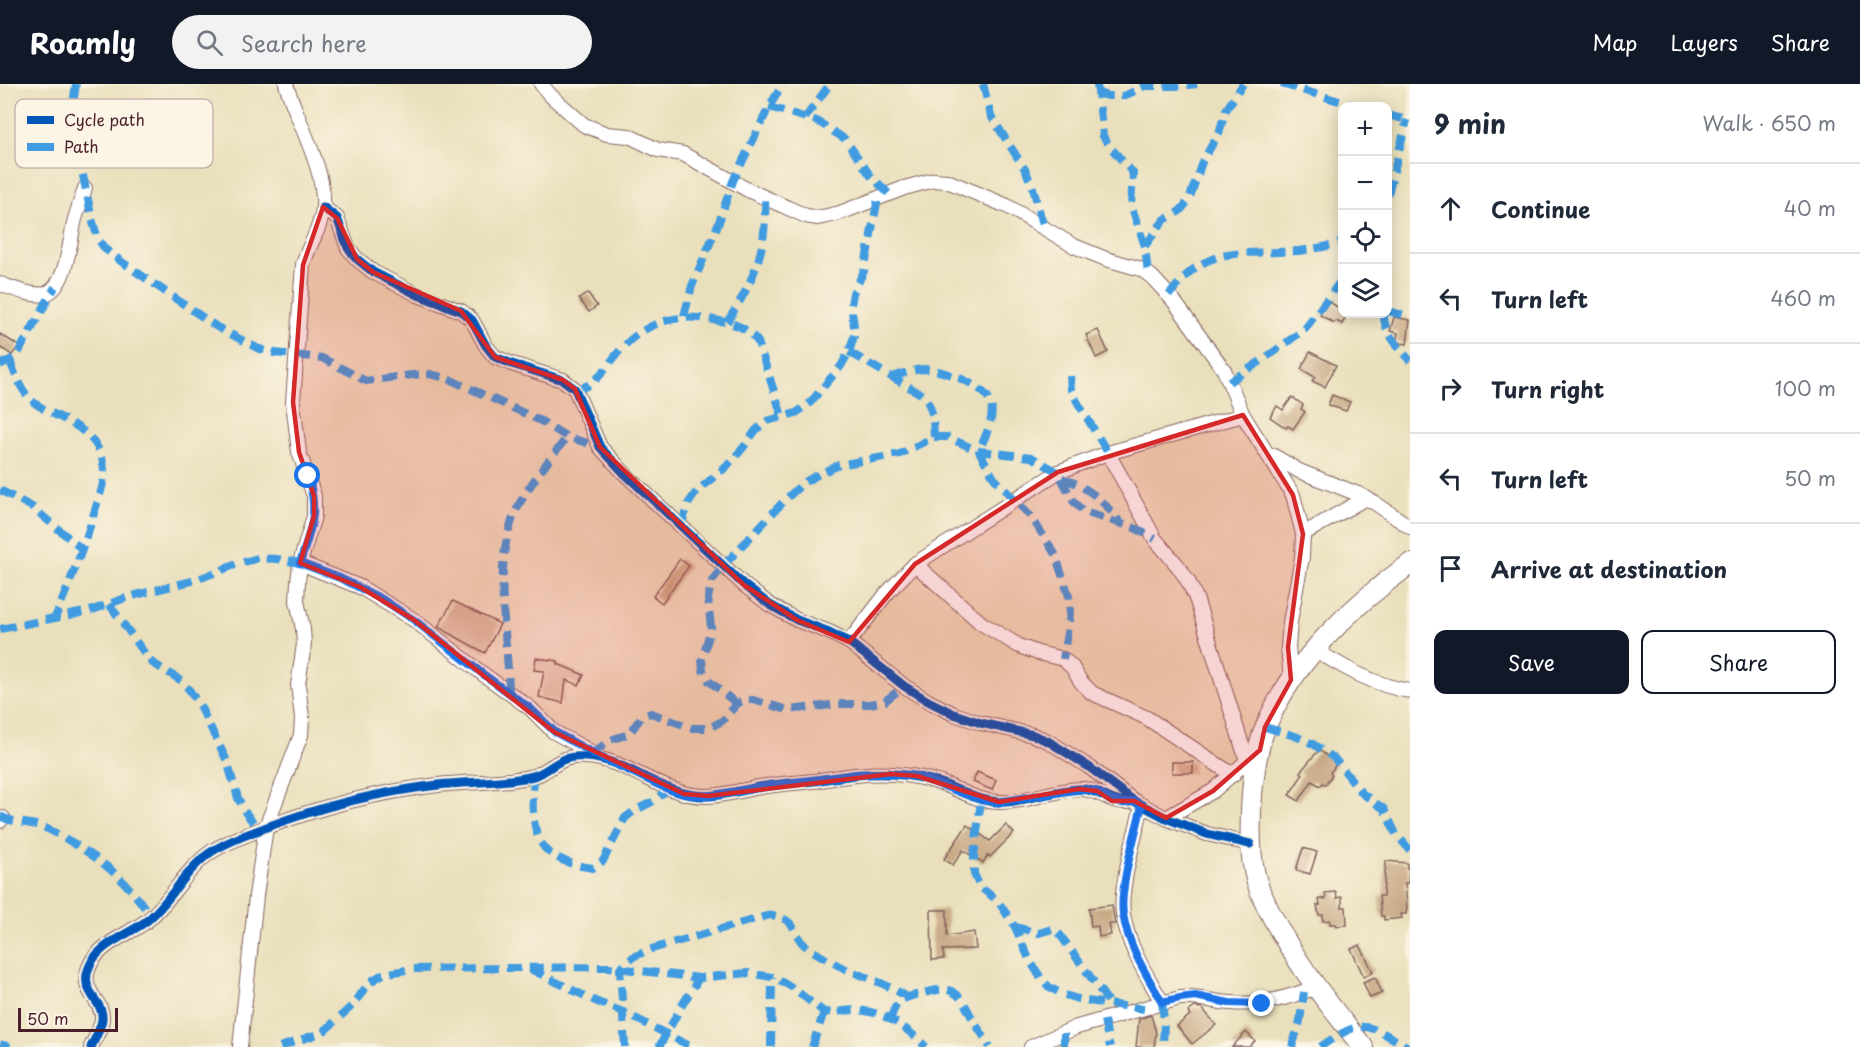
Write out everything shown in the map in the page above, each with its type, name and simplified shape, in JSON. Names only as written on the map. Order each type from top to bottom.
[{"type":"street","points":[[240,1047],[266,828],[301,735],[302,718],[298,685],[304,644],[297,601],[300,563],[314,516],[314,496],[299,452],[293,402],[302,304],[303,265],[306,253],[318,229],[323,207],[322,187],[286,84]]},
{"type":"street","points":[[541,84],[584,125],[607,134],[629,136],[658,150],[683,154],[748,190],[806,216],[818,218],[840,213],[904,188],[934,180],[947,181],[1007,206],[1074,246],[1106,259],[1141,269],[1152,277],[1209,346],[1224,370],[1243,415],[1293,495],[1303,534],[1302,557],[1290,622],[1288,647],[1291,680]]},
{"type":"street","points":[[0,284],[36,294],[46,294],[55,288],[63,273],[77,212],[86,188]]},
{"type":"street","points":[[323,207],[337,218],[348,248],[373,272],[418,295],[461,311],[472,320],[486,346],[495,357],[563,380],[575,389],[600,447],[624,473],[744,585],[770,605],[849,642],[904,686],[954,714],[1048,741],[1089,767],[1138,803],[1166,818],[1207,834],[1250,844]]},
{"type":"street","points":[[849,642],[887,593],[915,564],[1058,472],[1108,453],[1243,415]]},
{"type":"street","points":[[1264,450],[1299,471],[1366,498],[1410,527]]},
{"type":"street","points":[[1108,453],[1155,539],[1188,581],[1254,755]]},
{"type":"street","points":[[1303,534],[1366,498]]},
{"type":"street","points":[[300,563],[360,587],[414,620],[530,708],[555,732],[602,758],[668,789],[684,794],[708,796],[859,774],[891,774],[917,776],[981,800],[999,802],[1079,789],[1096,791],[1112,801],[1138,803]]},
{"type":"street","points":[[915,564],[981,623],[1019,646],[1064,659],[1092,693],[1148,718],[1233,775]]},
{"type":"street","points":[[1363,1047],[1316,987],[1290,948],[1260,890],[1250,844],[1254,755],[1265,727],[1291,680],[1315,650],[1375,589],[1410,564]]},
{"type":"street","points":[[1315,650],[1348,670],[1396,689],[1410,691]]},
{"type":"street","points":[[1166,818],[1213,791],[1254,755]]},
{"type":"street","points":[[91,1047],[103,1016],[87,989],[87,978],[92,960],[103,949],[151,917],[211,852],[295,816],[361,798],[441,785],[536,776],[562,759],[572,756],[602,758]]},
{"type":"street","points":[[1138,803],[1122,912],[1128,936],[1162,1002]]},
{"type":"street","points":[[1031,1047],[1077,1027],[1180,998],[1195,996],[1229,1003],[1262,1004],[1316,987]]},
{"type":"highlighted area","points":[[323,207],[337,218],[357,259],[373,272],[461,311],[495,357],[563,380],[575,389],[600,447],[744,585],[797,620],[849,642],[915,564],[1058,472],[1243,415],[1293,495],[1303,534],[1288,647],[1291,680],[1265,727],[1260,750],[1213,791],[1166,818],[1134,801],[1112,801],[1097,791],[1079,789],[999,802],[917,776],[891,774],[708,796],[684,794],[554,732],[414,620],[360,587],[300,563],[314,516],[314,496],[299,452],[293,402],[303,265]]},
{"type":"building","points":[[588,293],[597,306],[589,312],[579,299]]},
{"type":"building","points":[[1328,301],[1338,307],[1338,318],[1346,318],[1342,324],[1336,321],[1334,323],[1320,315]]},
{"type":"building","points":[[1394,317],[1410,320],[1407,344],[1396,342],[1398,333],[1390,331]]},
{"type":"building","points":[[1098,330],[1108,352],[1096,358],[1086,335]]},
{"type":"building","points":[[0,334],[19,346],[12,355],[0,347]]},
{"type":"building","points":[[1310,352],[1336,365],[1325,387],[1312,381],[1315,377],[1301,369]]},
{"type":"building","points":[[1332,395],[1350,402],[1346,411],[1328,405]]},
{"type":"building","points":[[1292,397],[1303,405],[1301,409],[1305,412],[1293,429],[1288,426],[1286,428],[1270,417],[1277,406],[1283,410]]},
{"type":"building","points":[[680,559],[689,566],[662,603],[653,596]]},
{"type":"building","points":[[453,601],[500,624],[485,653],[438,627]]},
{"type":"building","points":[[536,658],[558,661],[558,664],[584,675],[579,685],[566,680],[563,703],[539,697],[544,671],[534,670]]},
{"type":"building","points":[[1319,750],[1337,763],[1325,785],[1323,783],[1320,786],[1312,781],[1299,801],[1289,795],[1303,774],[1300,772]]},
{"type":"building","points":[[1172,762],[1193,762],[1193,773],[1172,773]]},
{"type":"building","points":[[977,772],[996,780],[992,790],[973,782]]},
{"type":"building","points":[[967,825],[990,841],[1006,825],[1014,833],[990,857],[988,855],[983,863],[963,850],[953,865],[944,859]]},
{"type":"building","points":[[1303,848],[1317,852],[1310,874],[1296,870]]},
{"type":"building","points":[[1386,861],[1407,863],[1407,868],[1409,868],[1408,883],[1405,883],[1407,907],[1406,914],[1401,914],[1402,918],[1384,920],[1384,916],[1381,916],[1379,896],[1383,896]]},
{"type":"building","points":[[1336,892],[1337,898],[1342,897],[1342,907],[1346,907],[1347,925],[1330,924],[1330,920],[1323,921],[1323,915],[1319,915],[1317,905],[1320,905],[1319,899],[1326,899],[1325,893]]},
{"type":"building","points":[[1112,905],[1115,924],[1109,924],[1111,935],[1099,937],[1098,926],[1091,927],[1089,908]]},
{"type":"building","points":[[931,910],[947,910],[947,936],[974,932],[976,949],[943,950],[944,959],[932,960]]},
{"type":"building","points":[[1360,945],[1373,972],[1364,977],[1351,949]]},
{"type":"building","points":[[1375,977],[1382,993],[1370,998],[1363,982]]},
{"type":"building","points":[[1195,1007],[1202,1008],[1216,1025],[1192,1044],[1177,1026],[1190,1015],[1188,1012]]},
{"type":"building","points":[[1151,1015],[1156,1033],[1154,1047],[1136,1047],[1139,1019]]},
{"type":"building","points":[[1246,1032],[1255,1041],[1249,1047],[1232,1047]]},
{"type":"marked path","points":[[74,99],[76,84]]},
{"type":"marked path","points":[[684,316],[692,286],[719,222],[733,181],[769,107],[783,84]]},
{"type":"marked path","points":[[805,118],[830,84]]},
{"type":"marked path","points":[[983,84],[991,116],[1026,171],[1044,228]]},
{"type":"marked path","points":[[1097,84],[1103,136],[1133,173],[1131,205],[1145,246],[1148,274]]},
{"type":"marked path","points":[[1098,93],[1108,96],[1124,96],[1145,86],[1197,84]]},
{"type":"marked path","points":[[1145,246],[1164,220],[1180,211],[1189,200],[1202,162],[1219,133],[1226,110],[1243,84]]},
{"type":"marked path","points":[[1281,84],[1342,102]]},
{"type":"marked path","points":[[769,107],[817,121],[845,139],[870,175],[889,194]]},
{"type":"marked path","points":[[1392,116],[1410,121]]},
{"type":"marked path","points":[[1392,178],[1407,120]]},
{"type":"marked path","points":[[81,168],[92,219],[98,239],[105,249],[217,327],[259,349],[322,358],[366,381],[429,374],[447,378],[541,421],[567,437],[600,447]]},
{"type":"marked path","points":[[727,322],[745,292],[757,263],[764,233],[765,198]]},
{"type":"marked path","points":[[681,526],[688,504],[697,491],[726,467],[756,430],[767,421],[796,413],[809,404],[841,366],[849,352],[855,333],[851,305],[853,293],[864,271],[878,198]]},
{"type":"marked path","points":[[1169,295],[1193,269],[1221,256],[1240,253],[1285,252],[1338,243]]},
{"type":"marked path","points":[[1229,382],[1305,329],[1338,284]]},
{"type":"marked path","points":[[0,365],[16,357],[55,287]]},
{"type":"marked path","points":[[1392,312],[1410,317]]},
{"type":"marked path","points":[[575,389],[582,388],[597,378],[623,347],[645,329],[670,320],[699,318],[733,324],[744,329],[758,342],[782,416]]},
{"type":"marked path","points":[[1384,318],[1389,333],[1410,361]]},
{"type":"marked path","points":[[849,352],[921,394],[931,408],[934,437]]},
{"type":"marked path","points":[[10,361],[26,395],[39,406],[84,431],[98,448],[103,462],[104,475],[100,495],[55,618]]},
{"type":"marked path","points":[[892,377],[924,369],[940,372],[971,383],[990,401],[991,420],[979,451],[994,478],[1032,518],[1055,554],[1069,596],[1070,614],[1063,659]]},
{"type":"marked path","points":[[1070,376],[1071,390],[1108,453]]},
{"type":"marked path","points":[[509,692],[503,595],[505,546],[511,523],[521,501],[567,437]]},
{"type":"marked path","points":[[737,704],[709,681],[703,670],[702,660],[711,628],[708,598],[712,581],[723,566],[803,483],[839,465],[900,454],[934,437],[947,437],[979,451],[1031,457],[1058,472],[1073,501],[1084,512],[1135,528],[1155,539]]},
{"type":"marked path","points":[[1062,478],[1094,495],[1120,522]]},
{"type":"marked path","points":[[0,490],[32,507],[83,550]]},
{"type":"marked path","points":[[0,629],[90,611],[128,597],[196,580],[258,558],[300,563]]},
{"type":"marked path","points":[[109,604],[151,662],[182,681],[200,706],[227,761],[238,798],[245,812],[259,830]]},
{"type":"marked path","points":[[593,753],[610,740],[629,734],[642,716],[651,713],[692,728],[709,728],[722,721],[737,704],[744,700],[753,700],[788,710],[840,704],[870,704],[885,701],[904,686]]},
{"type":"marked path","points":[[1265,727],[1313,744],[1334,758],[1363,794],[1384,809],[1396,834],[1410,850]]},
{"type":"marked path","points":[[535,775],[533,816],[538,837],[543,846],[564,861],[593,868],[603,861],[625,818],[654,801],[668,789]]},
{"type":"marked path","points":[[981,800],[974,874],[980,887],[998,901],[1015,927],[1030,961],[1041,978],[1049,987],[1081,1000],[1144,1009]]},
{"type":"marked path","points":[[0,816],[45,828],[90,854],[127,886],[151,917]]},
{"type":"marked path","points":[[625,1047],[620,969],[633,957],[648,950],[770,915],[788,921],[803,944],[825,958],[907,997]]},
{"type":"marked path","points":[[1015,927],[1039,933],[1052,929],[1058,932],[1110,1004]]},
{"type":"marked path","points":[[280,1047],[323,1032],[352,1006],[370,982],[383,974],[412,969],[609,967],[699,978],[748,973],[772,977],[790,986],[824,1012],[857,1010],[886,1017],[903,1027],[926,1047]]},
{"type":"marked path","points":[[530,969],[692,1047]]},
{"type":"marked path","points":[[771,1047],[772,977]]},
{"type":"marked path","points":[[659,1047],[699,978]]},
{"type":"marked path","points":[[891,1018],[894,1008],[906,998],[935,990],[949,990],[960,997],[990,1047]]},
{"type":"marked path","points":[[1292,1047],[1300,1021],[1304,992]]},
{"type":"marked path","points":[[1162,1002],[1163,1047]]},
{"type":"marked path","points":[[812,1047],[824,1012]]},
{"type":"marked path","points":[[1104,1020],[1110,1047]]},
{"type":"marked path","points":[[1320,1047],[1346,1031],[1364,1027],[1382,1032],[1408,1047]]},
{"type":"marked path","points":[[1064,1033],[1064,1047]]},
{"type":"marked path","points":[[0,1044],[10,1047]]},
{"type":"cycle path","points":[[323,207],[337,218],[348,248],[373,272],[418,295],[461,311],[472,320],[486,346],[495,357],[563,380],[575,389],[600,447],[624,473],[744,585],[770,605],[797,620],[849,642],[904,686],[954,714],[1048,741],[1089,767],[1134,801],[1166,818],[1207,834],[1250,844]]},
{"type":"cycle path","points":[[91,1047],[102,1019],[99,1006],[88,988],[87,973],[91,963],[102,949],[149,919],[194,867],[211,852],[238,838],[288,819],[351,801],[438,785],[529,777],[571,757],[601,759],[673,790],[705,796],[853,775],[883,774],[905,775],[929,780],[976,797],[998,802],[1009,802],[1072,789],[1090,790],[1119,802],[1134,801]]},
{"type":"route","points":[[308,476],[314,496],[314,516],[300,563],[340,578],[382,599],[414,620],[530,708],[555,732],[602,758],[668,789],[684,794],[708,796],[859,774],[891,774],[917,776],[981,800],[1016,801],[1079,789],[1096,791],[1112,801],[1124,803],[1134,801],[1142,805],[1125,884],[1122,912],[1128,936],[1144,972],[1162,1002],[1195,996],[1229,1003],[1262,1004]]}]
